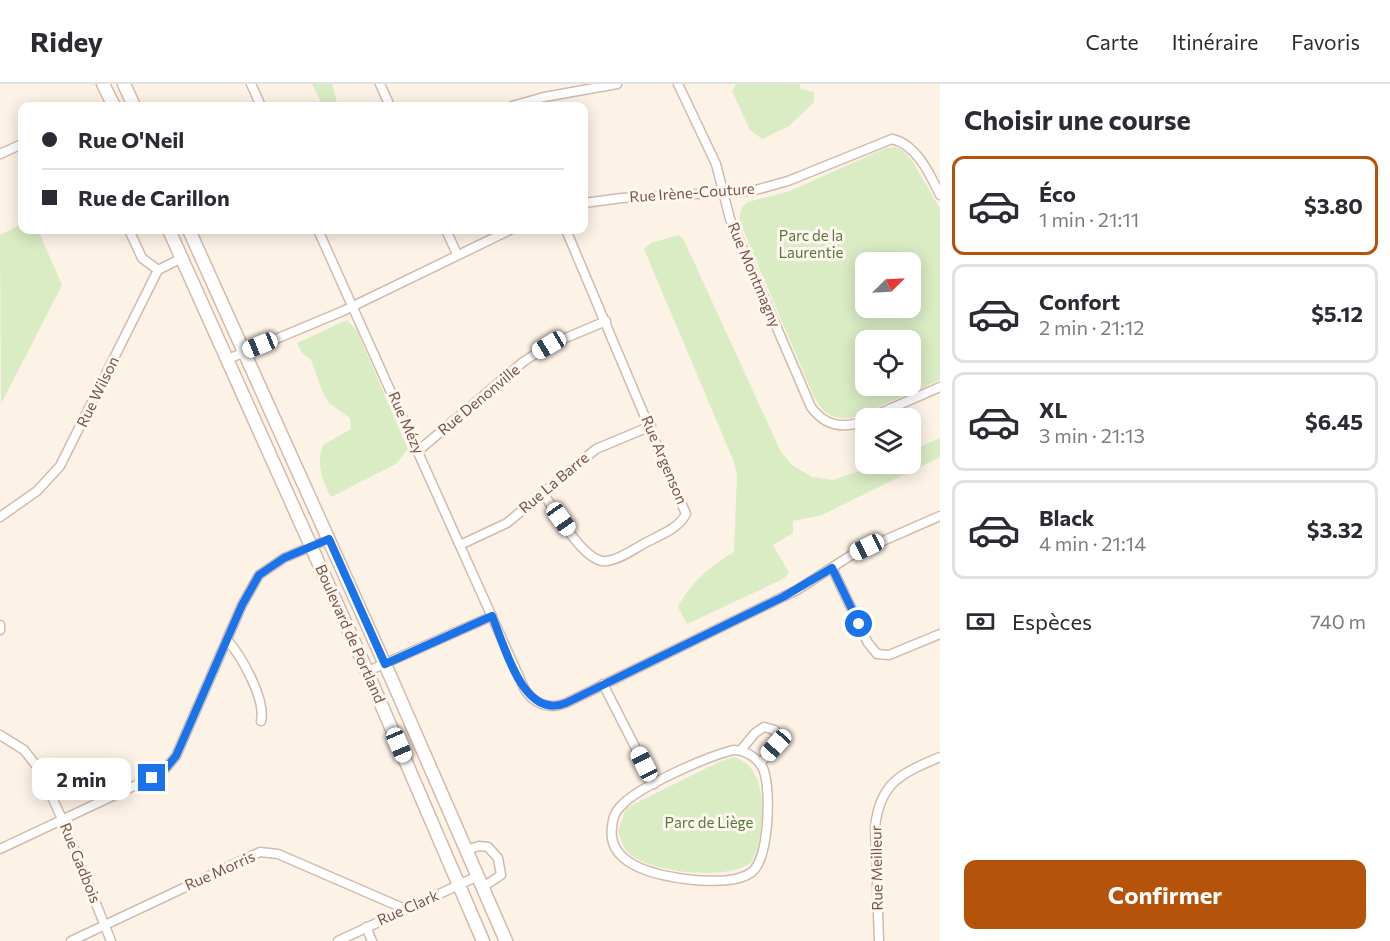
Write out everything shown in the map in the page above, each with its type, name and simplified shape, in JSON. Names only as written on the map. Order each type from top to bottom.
[{"type":"main road","points":[[104,84],[112,102]]},
{"type":"main road","points":[[124,84],[132,102]]},
{"type":"main road","name":"Boulevard de Portland","points":[[171,234],[368,671],[483,941]]},
{"type":"main road","name":"Boulevard de Portland","points":[[191,234],[385,664],[506,941]]},
{"type":"street","points":[[250,84],[259,102]]},
{"type":"street","points":[[380,84],[388,102]]},
{"type":"street","points":[[526,102],[616,84]]},
{"type":"street","name":"Rue Montmagny","points":[[678,84],[716,164],[730,219],[811,407],[822,419],[831,424],[855,424]]},
{"type":"street","name":"Rue Irène-Couture","points":[[588,202],[768,188],[885,140],[899,140],[913,151],[940,195]]},
{"type":"street","points":[[0,154],[18,146]]},
{"type":"street","points":[[131,234],[142,258],[158,270],[182,258]]},
{"type":"street","name":"Rue Mézy","points":[[320,234],[524,688],[535,701],[558,706],[603,684]]},
{"type":"street","points":[[448,234],[457,254]]},
{"type":"street","points":[[228,359],[353,306],[501,234]]},
{"type":"street","name":"Rue Argenson","points":[[543,493],[581,546],[590,556],[599,561],[618,558],[678,525],[686,514],[651,426],[568,234]]},
{"type":"street","name":"Rue Wilson","points":[[0,517],[37,491],[60,466],[158,270]]},
{"type":"street","name":"Rue Denonville","points":[[418,451],[523,362],[549,345],[606,321]]},
{"type":"street","name":"Rue Montmagny","points":[[892,408],[940,387]]},
{"type":"street","name":"Rue La Barre","points":[[460,545],[507,523],[596,449],[651,426]]},
{"type":"street","points":[[654,784],[603,684],[783,597],[867,547],[940,516]]},
{"type":"street","points":[[0,849],[152,778],[166,768],[180,748],[228,642],[242,605],[259,575],[284,558],[329,539]]},
{"type":"street","points":[[832,568],[868,643],[877,654],[889,656],[940,634]]},
{"type":"street","points":[[368,671],[492,616]]},
{"type":"street","points":[[0,625],[0,630]]},
{"type":"street","points":[[228,642],[241,659],[258,697],[262,710],[261,721]]},
{"type":"street","points":[[741,750],[760,764],[766,779],[764,853],[751,872],[734,879],[696,880],[670,876],[642,868],[625,860],[612,841],[611,832],[615,812],[638,792],[718,755],[741,750],[759,729],[764,727],[775,730],[778,741],[760,764]]},
{"type":"street","name":"Rue Gadbois","points":[[0,735],[16,743],[33,761],[62,819],[111,941]]},
{"type":"street","name":"Rue Meilleur","points":[[879,941],[877,810],[882,797],[899,776],[940,757]]},
{"type":"street","points":[[467,850],[479,846],[488,847],[498,858],[501,875],[481,882]]},
{"type":"street","name":"Rue Morris","points":[[71,941],[252,854],[269,852],[405,909]]},
{"type":"street","name":"Rue Clark","points":[[338,941],[459,885],[481,882]]},
{"type":"street","points":[[366,927],[372,941]]},
{"type":"green space","points":[[312,84],[332,84],[337,102],[321,102]]},
{"type":"green space","points":[[736,84],[799,84],[801,89],[814,92],[814,102],[789,126],[762,139],[750,130],[732,91]]},
{"type":"green space","name":"Parc de la Laurentie","points":[[896,147],[904,151],[913,162],[940,209],[940,380],[921,388],[921,330],[855,330],[855,396],[903,396],[875,408],[855,408],[855,417],[852,418],[838,418],[828,414],[820,406],[813,395],[739,220],[742,207],[748,202],[790,191],[886,148]]},
{"type":"green space","points":[[18,226],[18,234],[40,234],[62,285],[1,404],[0,235]]},
{"type":"green space","points":[[678,235],[683,238],[781,452],[792,465],[812,477],[833,480],[855,473],[905,474],[822,515],[793,521],[793,533],[773,545],[789,573],[783,579],[687,624],[678,607],[683,598],[702,575],[734,552],[737,475],[734,462],[644,249],[651,243]]},
{"type":"green space","points":[[347,320],[357,331],[408,449],[396,464],[331,497],[321,472],[321,452],[323,445],[351,429],[350,418],[330,404],[324,395],[311,360],[302,353],[297,343]]},
{"type":"green space","points":[[940,438],[940,457],[921,466],[921,447]]},
{"type":"green space","name":"Parc de Liège","points":[[733,757],[746,763],[754,773],[760,787],[762,819],[757,850],[752,862],[741,868],[727,871],[691,872],[656,866],[628,853],[618,831],[626,808]]},
{"type":"route","points":[[152,778],[166,768],[176,756],[228,642],[242,605],[259,575],[266,568],[284,558],[329,539],[385,664],[492,616],[528,696],[542,705],[558,706],[566,703],[783,597],[832,568],[859,624]]}]
